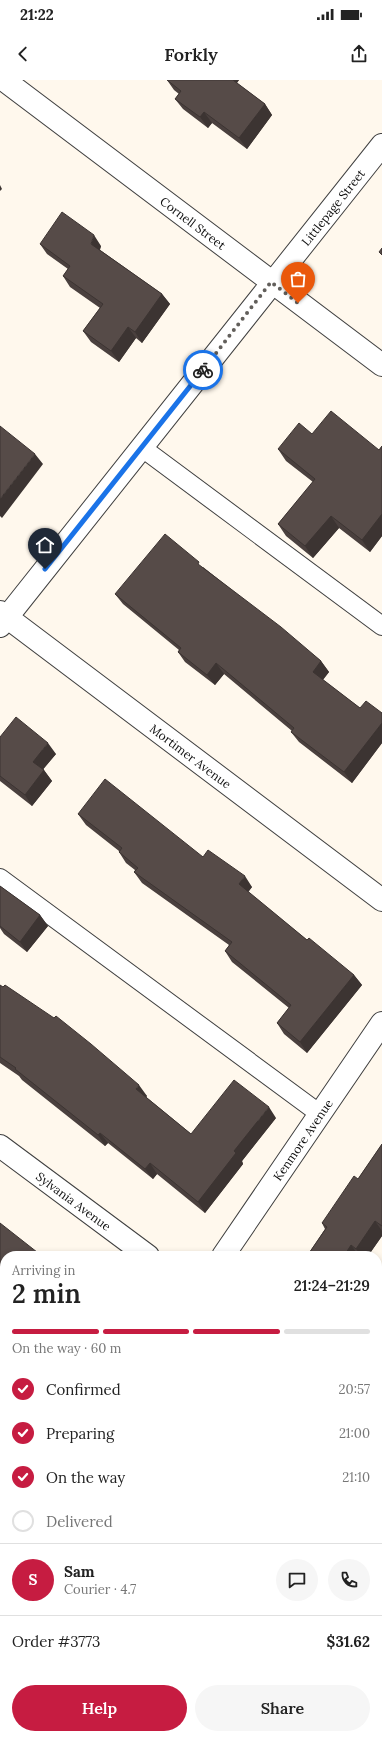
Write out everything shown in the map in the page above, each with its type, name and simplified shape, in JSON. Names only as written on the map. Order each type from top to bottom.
[{"type":"street","name":"Cornell Street","points":[[4,80],[382,365]]},
{"type":"street","name":"Littlepage Street","points":[[2,618],[141,448],[271,282],[382,145]]},
{"type":"street","name":"Mortimer Avenue","points":[[2,618],[382,900]]},
{"type":"street","name":"Kenmore Avenue","points":[[226,1251],[382,1023]]},
{"type":"street","name":"Sylvania Avenue","points":[[0,1146],[141,1251]]},
{"type":"lane","points":[[141,448],[382,626]]},
{"type":"lane","points":[[0,878],[320,1114]]},
{"type":"building","points":[[167,80],[233,80],[265,104],[239,138],[204,112],[200,117],[175,99],[181,91]]},
{"type":"building","points":[[62,212],[94,235],[91,244],[162,294],[135,332],[128,327],[111,351],[83,331],[103,304],[63,276],[70,266],[40,244]]},
{"type":"building","points":[[382,248],[382,255],[379,252]]},
{"type":"building","points":[[331,411],[379,450],[382,446],[382,514],[362,540],[331,516],[305,546],[278,524],[315,479],[278,449],[299,423],[312,434]]},
{"type":"building","points":[[0,426],[35,454],[0,499]]},
{"type":"building","points":[[165,534],[199,562],[198,564],[281,627],[321,661],[313,672],[360,708],[366,701],[382,713],[382,723],[344,772],[291,732],[294,728],[216,663],[207,675],[178,652],[181,648],[115,594]]},
{"type":"building","points":[[16,717],[48,743],[33,762],[44,770],[25,795],[0,776],[0,737]]},
{"type":"building","points":[[105,779],[203,857],[208,850],[245,876],[239,884],[307,940],[309,938],[354,975],[300,1042],[277,1023],[291,1005],[225,951],[232,942],[134,872],[138,868],[119,852],[122,848],[78,814]]},
{"type":"building","points":[[0,886],[40,915],[20,942],[0,926]]},
{"type":"building","points":[[0,985],[3,987],[5,985],[54,1018],[56,1016],[139,1085],[136,1089],[191,1134],[234,1080],[269,1107],[234,1151],[236,1153],[198,1202],[150,1163],[145,1169],[100,1133],[98,1135],[15,1069],[16,1068],[0,1057]]},
{"type":"building","points":[[382,1144],[382,1226],[375,1221],[356,1249],[351,1245],[347,1251],[310,1251],[327,1227],[322,1223],[354,1176],[358,1179]]},
{"type":"building","points":[[0,1223],[36,1251],[0,1251]]},
{"type":"way so far","points":[[203,370],[271,282],[298,303]]},
{"type":"route","points":[[45,569],[203,370]]}]
